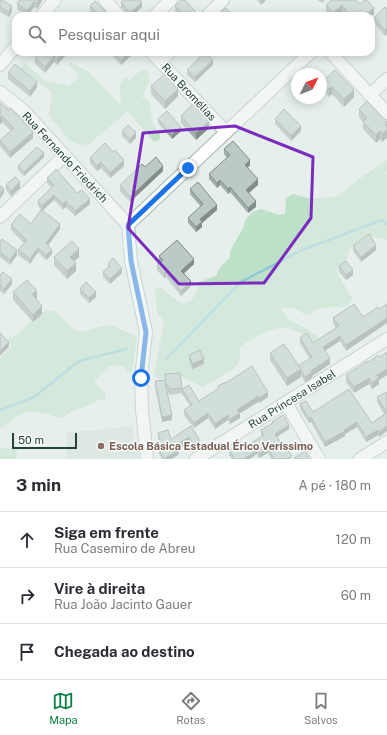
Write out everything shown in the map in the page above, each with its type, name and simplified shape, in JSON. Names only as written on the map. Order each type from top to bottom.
[{"type":"street","points":[[44,12],[55,0]]},
{"type":"street","points":[[105,0],[116,12]]},
{"type":"street","points":[[158,12],[171,0]]},
{"type":"street","points":[[211,12],[223,0]]},
{"type":"street","points":[[0,65],[12,51]]},
{"type":"street","name":"Rua Bromélias","points":[[155,56],[226,132]]},
{"type":"street","points":[[160,62],[166,56]]},
{"type":"street","points":[[147,459],[142,410],[141,378],[146,332],[131,261],[128,225],[307,56]]},
{"type":"street","points":[[334,56],[387,113]]},
{"type":"street","points":[[370,95],[387,79]]},
{"type":"street","name":"Rua Fernando Friedrich","points":[[0,92],[24,111],[128,225]]},
{"type":"street","points":[[0,217],[65,155]]},
{"type":"street","name":"Rua Princesa Isabel","points":[[196,459],[387,339]]},
{"type":"street","points":[[286,403],[319,459]]},
{"type":"street","points":[[360,459],[387,442]]},
{"type":"highlighted area","points":[[235,126],[313,157],[311,218],[264,283],[179,284],[128,228],[143,133]]},
{"type":"shaded area","name":"Escola Básica Estadual Érico Veríssimo","points":[[132,426],[139,459],[57,459],[66,458],[66,433]]},
{"type":"green space","points":[[24,62],[45,81],[69,86],[78,78],[79,74],[69,66],[70,62],[89,72],[121,106],[121,84],[125,78],[129,80],[144,70],[148,72],[150,80],[142,97],[150,102],[152,120],[160,134],[160,138],[154,142],[128,111],[89,144],[79,145],[69,140],[49,115],[52,92],[21,70]]},
{"type":"green space","points":[[387,160],[387,171],[385,173],[387,175],[387,240],[368,236],[349,250],[346,261],[336,271],[352,298],[348,306],[319,308],[308,315],[297,309],[282,307],[282,311],[291,321],[302,326],[318,337],[318,341],[314,342],[293,330],[286,328],[268,331],[240,347],[240,360],[236,366],[203,387],[177,375],[163,379],[154,376],[164,322],[157,312],[155,288],[161,288],[182,304],[186,303],[192,299],[196,293],[199,282],[216,276],[221,266],[230,258],[230,252],[233,245],[244,227],[245,221],[252,212],[261,209],[280,215],[285,213],[286,198],[293,194],[312,199],[338,196],[359,179]]},
{"type":"green space","points":[[46,310],[55,311],[72,328],[80,332],[110,325],[134,335],[137,339],[132,371],[128,373],[122,366],[110,365],[94,381],[106,394],[105,399],[72,411],[62,418],[36,412],[26,412],[0,429],[0,358],[12,346],[6,340],[20,333],[33,319]]},
{"type":"green space","points":[[0,449],[17,449],[16,459],[0,459]]},
{"type":"building","points":[[0,0],[12,6],[9,12],[0,7]]},
{"type":"building","points":[[20,0],[39,0],[37,3],[34,2],[27,11],[17,3]]},
{"type":"building","points":[[123,0],[140,0],[142,2],[129,12],[121,2]]},
{"type":"building","points":[[181,0],[185,0],[195,11],[180,12],[175,6]]},
{"type":"building","points":[[332,0],[356,0],[360,4],[367,0],[374,8],[370,12],[348,12],[342,5],[332,12],[326,5]]},
{"type":"building","points":[[95,1],[106,12],[95,12],[90,6]]},
{"type":"building","points":[[385,7],[387,9],[387,29],[385,30],[375,19],[375,17]]},
{"type":"building","points":[[226,8],[230,12],[221,12]]},
{"type":"building","points":[[37,56],[54,56],[45,67],[35,58]]},
{"type":"building","points":[[117,56],[125,56],[121,60]]},
{"type":"building","points":[[201,56],[209,56],[213,60],[195,77],[187,70]]},
{"type":"building","points":[[15,64],[37,82],[30,91],[8,73]]},
{"type":"building","points":[[335,70],[354,90],[344,99],[332,87],[329,89],[327,87],[327,77]]},
{"type":"building","points":[[165,74],[178,89],[165,101],[151,86]]},
{"type":"building","points":[[367,101],[387,122],[385,125],[387,126],[387,130],[382,134],[380,131],[376,135],[363,122],[367,118],[359,109]]},
{"type":"building","points":[[0,103],[9,110],[11,108],[33,132],[10,152],[0,140],[14,128],[2,116],[0,118]]},
{"type":"building","points":[[193,104],[209,121],[196,133],[181,116]]},
{"type":"building","points":[[284,109],[301,126],[291,136],[275,119]]},
{"type":"building","points":[[167,111],[181,127],[172,135],[158,119]]},
{"type":"building","points":[[128,125],[136,132],[130,139],[122,131]]},
{"type":"building","points":[[233,141],[250,160],[245,165],[258,179],[246,190],[256,201],[248,208],[230,187],[228,189],[220,180],[217,183],[209,174],[230,155],[224,149]]},
{"type":"building","points":[[105,143],[113,152],[115,150],[124,160],[110,173],[101,162],[97,166],[90,158]]},
{"type":"building","points":[[37,147],[44,153],[24,172],[18,166]]},
{"type":"building","points":[[156,157],[163,166],[130,197],[120,185],[142,164],[145,167]]},
{"type":"building","points":[[56,169],[77,193],[82,190],[90,199],[75,211],[66,201],[63,204],[54,195],[42,206],[38,201],[54,185],[47,178]]},
{"type":"building","points":[[15,177],[20,182],[11,191],[6,185]]},
{"type":"building","points":[[198,182],[217,205],[200,219],[202,222],[196,227],[188,218],[203,204],[190,189]]},
{"type":"building","points":[[0,186],[4,188],[0,194]]},
{"type":"building","points":[[41,210],[60,224],[46,243],[52,250],[46,255],[38,248],[30,259],[18,250],[27,240],[11,225],[20,214],[31,224]]},
{"type":"building","points":[[369,234],[376,245],[361,257],[353,246]]},
{"type":"building","points":[[2,239],[17,250],[10,260],[0,252],[0,241]]},
{"type":"building","points":[[177,240],[194,259],[181,271],[191,281],[181,291],[166,272],[164,273],[157,265],[163,260],[159,256]]},
{"type":"building","points":[[72,241],[79,249],[70,257],[76,263],[67,271],[54,257]]},
{"type":"building","points":[[113,258],[122,268],[110,279],[103,272],[110,266],[108,264]]},
{"type":"building","points":[[346,261],[353,270],[346,275],[339,266]]},
{"type":"building","points":[[3,272],[12,279],[4,289],[0,285],[0,275]]},
{"type":"building","points":[[27,280],[37,291],[32,294],[42,306],[33,315],[13,292]]},
{"type":"building","points":[[86,282],[96,292],[89,298],[80,289]]},
{"type":"building","points":[[354,304],[363,317],[378,307],[380,309],[387,304],[387,318],[346,345],[340,336],[323,347],[330,358],[305,377],[298,366],[312,357],[300,338],[307,333],[313,343],[339,326],[333,318]]},
{"type":"building","points":[[0,333],[9,342],[0,351]]},
{"type":"building","points":[[284,344],[301,369],[287,378],[270,353]]},
{"type":"building","points":[[200,350],[204,359],[192,364],[189,355]]},
{"type":"building","points":[[387,352],[387,369],[377,375],[379,378],[372,383],[369,378],[354,387],[346,375],[378,355],[380,357]]},
{"type":"building","points":[[252,366],[268,392],[259,398],[258,396],[237,410],[240,413],[230,419],[228,415],[215,424],[208,413],[194,423],[184,410],[192,405],[182,389],[189,385],[199,401],[219,388],[218,386],[226,383]]},
{"type":"building","points":[[180,373],[182,388],[170,389],[165,382],[172,415],[162,417],[155,381],[166,380],[165,374]]},
{"type":"building","points":[[349,389],[372,423],[387,413],[387,426],[379,432],[378,430],[366,437],[357,422],[344,430],[345,431],[325,442],[311,417],[309,419],[300,404],[306,401],[313,412]]},
{"type":"building","points":[[386,392],[387,394],[387,413],[377,397]]},
{"type":"building","points":[[283,415],[289,425],[275,434],[286,451],[288,450],[292,456],[287,459],[274,459],[268,448],[259,454],[257,450],[244,459],[232,459],[234,457],[229,450],[241,442],[245,447],[264,435],[261,430]]},
{"type":"building","points":[[191,426],[200,441],[194,445],[189,437],[176,445],[179,450],[164,459],[157,446],[161,444],[158,433],[168,430],[171,439]]},
{"type":"building","points":[[305,451],[309,459],[294,458]]},
{"type":"waterway","points":[[167,358],[241,282],[302,250],[382,220],[387,224]]},
{"type":"waterway","points":[[0,410],[34,397],[79,361],[126,349]]},
{"type":"place","name":"Escola Básica Estadual Érico Veríssimo","points":[[101,446]]},
{"type":"route","points":[[141,378],[146,332],[131,261],[128,225],[188,168]]}]
